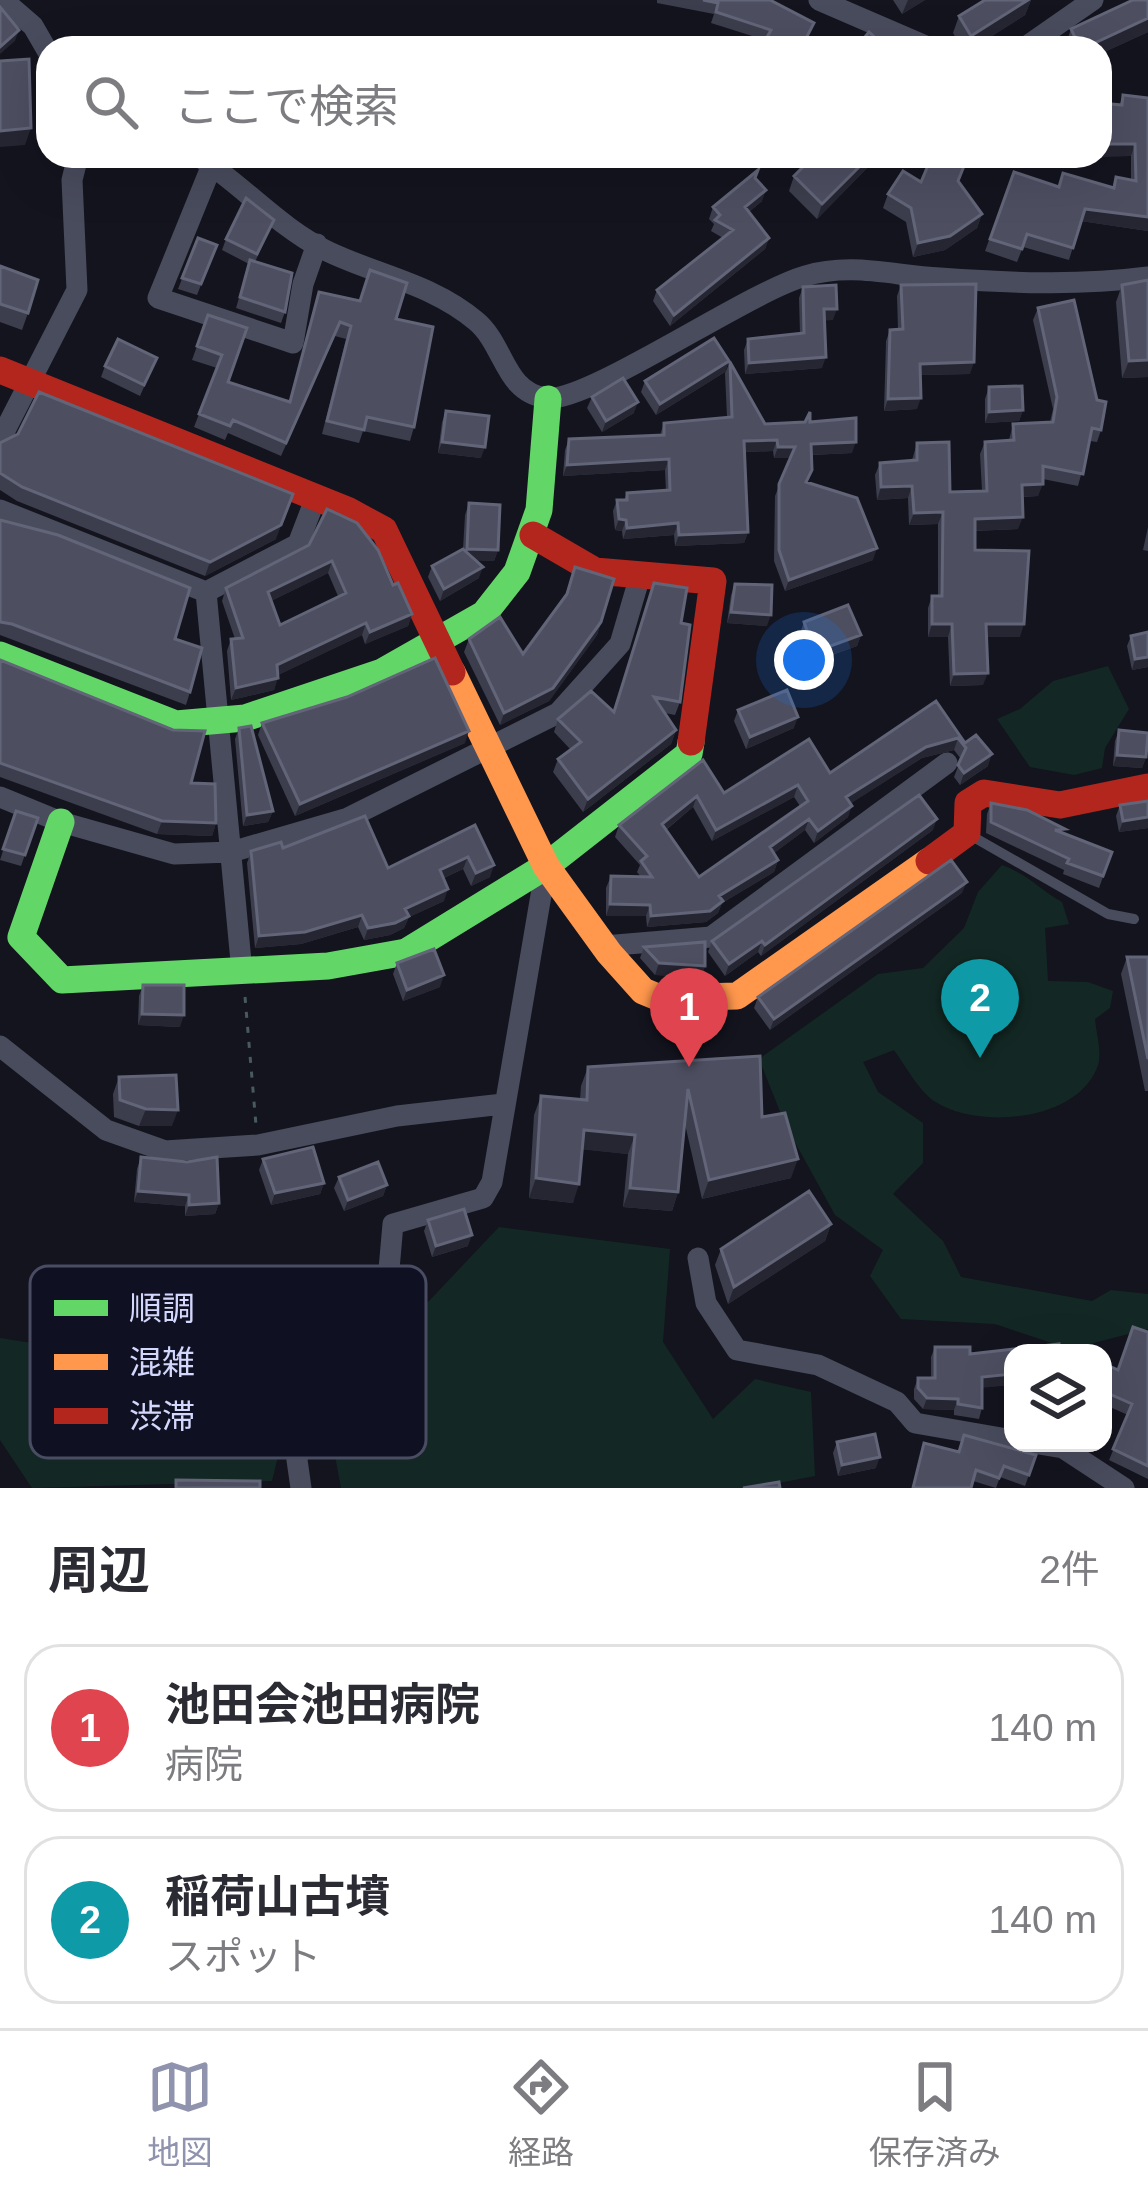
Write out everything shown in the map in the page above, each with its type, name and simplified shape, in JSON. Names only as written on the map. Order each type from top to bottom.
[{"type":"street","points":[[3,0],[39,36]]},
{"type":"street","points":[[820,0],[902,36]]},
{"type":"street","points":[[1041,36],[1093,0]]},
{"type":"street","points":[[0,440],[77,290],[75,168]]},
{"type":"street","points":[[202,168],[158,298],[293,343],[303,284],[317,244]]},
{"type":"street","points":[[216,168],[317,244],[438,295],[494,341],[514,383],[548,399],[576,397],[671,340],[823,271],[881,268],[932,278],[1054,285],[1148,277]]},
{"type":"street","points":[[0,370],[316,497],[384,530],[547,866],[604,946],[643,991],[660,998],[737,996],[967,833],[968,803],[984,793],[1060,806],[1148,787]]},
{"type":"street","points":[[0,655],[176,724],[217,727],[285,711],[441,640],[484,614],[513,576],[533,535],[548,399]]},
{"type":"street","points":[[0,510],[206,592],[298,544],[316,497]]},
{"type":"street","points":[[61,822],[21,937],[62,980],[328,966],[406,952],[547,866],[689,754],[713,581],[595,571],[533,535]]},
{"type":"street","points":[[0,797],[61,822],[174,854],[231,852],[348,818],[558,713],[620,644],[640,576]]},
{"type":"street","points":[[206,592],[242,972]]},
{"type":"street","points":[[604,946],[711,937],[947,763]]},
{"type":"street","points":[[389,1266],[393,1224],[483,1198],[492,1182],[547,866]]},
{"type":"street","points":[[0,1046],[68,1103],[135,1144],[201,1152],[397,1116],[502,1104]]},
{"type":"street","points":[[698,1258],[706,1303],[737,1350],[818,1365],[897,1402],[915,1423],[1004,1438]]},
{"type":"street","points":[[1069,1452],[1124,1488]]},
{"type":"street","points":[[297,1458],[302,1488]]},
{"type":"lane","points":[[967,833],[1108,914],[1134,919]]},
{"type":"path","points":[[242,972],[258,1144]]},
{"type":"green space","points":[[1108,666],[1129,709],[1105,748],[1102,768],[1074,775],[1030,767],[997,719],[1020,709],[1053,681]]},
{"type":"green space","points":[[1002,865],[1062,902],[1069,924],[1045,928],[1048,981],[1088,982],[1113,991],[1110,1008],[1095,1019],[1098,1065],[1070,1099],[1049,1109],[1000,1117],[975,1116],[934,1101],[894,1050],[863,1062],[878,1092],[923,1123],[923,1163],[893,1194],[943,1241],[961,1277],[1092,1301],[1111,1290],[1148,1294],[1148,1329],[1090,1344],[1055,1344],[995,1324],[901,1319],[870,1276],[883,1250],[835,1215],[785,1124],[759,1059],[878,974],[923,968],[964,928],[978,892]]},
{"type":"green space","points":[[499,1227],[670,1249],[663,1342],[713,1419],[755,1379],[811,1392],[815,1476],[753,1488],[341,1488],[335,1458],[426,1458],[426,1304]]},
{"type":"green space","points":[[0,1338],[30,1343],[30,1458],[278,1458],[272,1481],[32,1488],[0,1440]]},
{"type":"building","points":[[703,0],[770,0],[814,23],[807,36],[768,36],[771,30],[716,12],[718,3]]},
{"type":"building","points":[[985,0],[1028,0],[971,36],[959,16]]},
{"type":"building","points":[[1133,0],[1148,0],[1148,18],[1110,36],[1074,36],[1071,29]]},
{"type":"building","points":[[0,7],[19,30],[0,47]]},
{"type":"building","points":[[29,59],[31,128],[0,131],[0,61]]},
{"type":"building","points":[[1123,95],[1148,98],[1148,217],[1085,209],[1073,248],[1027,234],[1022,249],[990,239],[1014,172],[1059,187],[1063,173],[1114,188],[1116,177],[1136,181],[1135,144],[1112,144],[1112,104],[1122,105]]},
{"type":"building","points":[[802,168],[858,168],[822,204],[794,176]]},
{"type":"building","points":[[927,168],[963,168],[958,181],[982,214],[950,236],[918,243],[911,208],[888,194],[903,171],[921,182]]},
{"type":"building","points":[[758,170],[755,178],[766,190],[745,207],[769,238],[674,315],[657,290],[733,230],[715,220],[720,215],[713,207]]},
{"type":"building","points":[[246,198],[274,220],[257,254],[226,239]]},
{"type":"building","points":[[198,238],[217,245],[201,284],[182,278]]},
{"type":"building","points":[[250,260],[292,273],[285,312],[240,297]]},
{"type":"building","points":[[0,266],[38,280],[28,313],[0,304]]},
{"type":"building","points":[[370,270],[407,283],[396,319],[433,327],[414,427],[367,417],[364,430],[327,421],[351,326],[340,322],[286,443],[233,420],[230,426],[199,414],[222,355],[197,346],[208,315],[247,328],[228,382],[290,402],[319,292],[360,301]]},
{"type":"building","points":[[1148,280],[1148,360],[1129,361],[1122,285]]},
{"type":"building","points":[[976,284],[974,362],[920,364],[921,398],[888,399],[890,330],[903,329],[901,285]]},
{"type":"building","points":[[836,285],[837,309],[824,309],[826,357],[749,363],[748,339],[804,333],[803,287]]},
{"type":"building","points":[[1074,300],[1097,400],[1106,402],[1101,430],[1092,428],[1083,474],[1043,466],[1043,484],[1022,485],[1023,517],[975,519],[975,550],[1029,551],[1024,624],[986,624],[988,673],[954,674],[952,624],[932,624],[932,596],[942,596],[943,512],[914,513],[912,486],[881,487],[880,463],[917,460],[917,443],[949,442],[950,492],[987,491],[985,442],[1014,440],[1013,424],[1053,422],[1057,397],[1038,308]]},
{"type":"building","points":[[714,338],[729,361],[660,404],[645,381]]},
{"type":"building","points":[[118,339],[157,358],[144,385],[105,366]]},
{"type":"building","points":[[730,362],[765,424],[805,422],[810,412],[810,422],[856,418],[856,442],[811,444],[812,470],[806,482],[857,498],[877,548],[789,580],[779,550],[779,484],[795,447],[778,447],[777,440],[744,441],[748,532],[679,535],[678,523],[627,528],[626,520],[619,519],[617,500],[627,500],[627,493],[670,490],[669,459],[567,465],[569,439],[664,435],[664,423],[732,417]]},
{"type":"building","points":[[623,378],[638,402],[606,421],[592,397]]},
{"type":"building","points":[[1022,386],[1023,410],[989,412],[989,387]]},
{"type":"building","points":[[39,392],[293,494],[281,525],[210,562],[22,487],[0,473],[0,443],[18,434]]},
{"type":"building","points":[[446,411],[489,416],[485,447],[442,442]]},
{"type":"building","points":[[469,503],[500,505],[498,550],[467,549]]},
{"type":"building","points":[[327,509],[357,523],[378,550],[393,585],[398,583],[412,614],[370,632],[366,623],[277,665],[278,678],[236,688],[231,639],[243,638],[226,588],[309,545]],"holes":[[[332,561],[346,593],[280,625],[268,592]]]},
{"type":"building","points":[[0,520],[58,535],[190,588],[175,639],[202,648],[190,692],[0,622]]},
{"type":"building","points":[[463,549],[483,567],[444,589],[432,566]]},
{"type":"building","points":[[575,567],[614,579],[601,622],[553,688],[504,713],[469,639],[500,617],[523,654],[567,594]]},
{"type":"building","points":[[654,583],[687,588],[681,623],[690,625],[680,702],[654,697],[676,730],[588,799],[558,759],[581,742],[558,719],[591,691],[614,712]]},
{"type":"building","points":[[735,584],[772,585],[771,615],[731,612]]},
{"type":"building","points":[[848,605],[861,635],[814,652],[804,622]]},
{"type":"building","points":[[1148,632],[1148,657],[1135,659],[1131,636]]},
{"type":"building","points":[[435,658],[469,731],[300,804],[262,723],[347,697]]},
{"type":"building","points":[[0,660],[173,730],[205,731],[191,783],[215,784],[216,823],[162,821],[0,763]]},
{"type":"building","points":[[787,690],[798,717],[750,737],[738,710]]},
{"type":"building","points":[[936,701],[965,743],[976,735],[992,754],[964,773],[958,765],[966,748],[958,738],[926,747],[846,797],[852,806],[818,831],[809,819],[770,847],[778,860],[719,896],[723,901],[710,911],[651,916],[650,905],[610,904],[611,876],[652,877],[641,861],[647,856],[619,825],[703,760],[724,793],[809,739],[830,773]],"holes":[[[798,785],[808,801],[699,877],[662,824],[697,796],[716,830]]]},
{"type":"building","points":[[251,726],[273,811],[247,815],[239,728]]},
{"type":"building","points":[[1119,730],[1148,733],[1146,757],[1117,755]]},
{"type":"building","points":[[919,795],[937,819],[765,945],[762,941],[729,964],[712,941]]},
{"type":"building","points":[[1148,801],[1148,817],[1123,821],[1120,805]]},
{"type":"building","points":[[991,803],[1027,810],[1065,829],[1055,830],[1112,852],[1103,876],[1067,863],[1069,859],[991,822]]},
{"type":"building","points":[[16,811],[38,818],[25,855],[3,849]]},
{"type":"building","points":[[365,816],[388,868],[475,825],[494,865],[476,873],[468,857],[440,870],[448,889],[405,909],[409,916],[395,923],[368,928],[362,915],[305,932],[259,936],[251,851],[281,842],[283,848]]},
{"type":"building","points":[[951,860],[967,882],[774,1019],[758,997]]},
{"type":"building","points":[[705,942],[705,966],[659,963],[644,947]]},
{"type":"building","points":[[434,949],[444,975],[407,990],[397,963]]},
{"type":"building","points":[[1127,957],[1148,957],[1148,1059]]},
{"type":"building","points":[[143,985],[184,985],[184,1015],[142,1014]]},
{"type":"building","points":[[760,1056],[762,1117],[785,1113],[798,1159],[709,1180],[688,1089],[678,1192],[630,1188],[635,1135],[584,1130],[579,1184],[536,1178],[541,1096],[587,1100],[588,1067]]},
{"type":"building","points":[[176,1075],[178,1110],[146,1109],[120,1100],[119,1077]]},
{"type":"building","points":[[313,1147],[324,1183],[275,1193],[263,1159]]},
{"type":"building","points":[[141,1157],[187,1162],[217,1157],[219,1203],[189,1205],[189,1195],[138,1191]]},
{"type":"building","points":[[378,1162],[387,1185],[348,1200],[339,1177]]},
{"type":"building","points":[[809,1191],[831,1224],[734,1287],[721,1249]]},
{"type":"building","points":[[464,1209],[472,1235],[436,1246],[428,1220]]},
{"type":"building","points":[[1133,1327],[1148,1332],[1148,1466],[1113,1449],[1132,1404],[1112,1395],[1112,1367],[1118,1370]]},
{"type":"building","points":[[935,1347],[970,1347],[970,1354],[1004,1350],[1004,1375],[982,1377],[982,1408],[958,1404],[958,1399],[927,1398],[918,1388],[918,1378],[935,1378]]},
{"type":"building","points":[[875,1434],[880,1457],[842,1465],[837,1442]]},
{"type":"building","points":[[964,1435],[1004,1446],[1004,1452],[1036,1455],[1029,1475],[1004,1466],[999,1478],[976,1470],[971,1488],[913,1488],[924,1443],[959,1452]]},
{"type":"building","points":[[176,1480],[260,1481],[260,1488],[176,1488]]},
{"type":"building","points":[[779,1482],[780,1488],[743,1488]]},
{"type":"traffic: fast","points":[[0,655],[176,724],[245,718],[382,672],[484,614],[517,572],[539,510],[548,399]]},
{"type":"traffic: fast","points":[[61,822],[21,937],[62,980],[328,966],[406,952],[546,866],[689,754],[691,742]]},
{"type":"traffic: slow","points":[[452,672],[546,866],[609,953],[643,991],[660,998],[737,996],[929,861]]},
{"type":"traffic: jam","points":[[0,370],[347,510],[384,530],[452,672]]},
{"type":"traffic: jam","points":[[533,535],[595,571],[713,581],[691,742]]},
{"type":"traffic: jam","points":[[929,861],[967,833],[968,803],[984,793],[1060,805],[1148,787]]},
{"type":"place","name":"稲荷山古墳","points":[[980,1058]]},
{"type":"place","name":"池田会池田病院","points":[[689,1067]]}]
